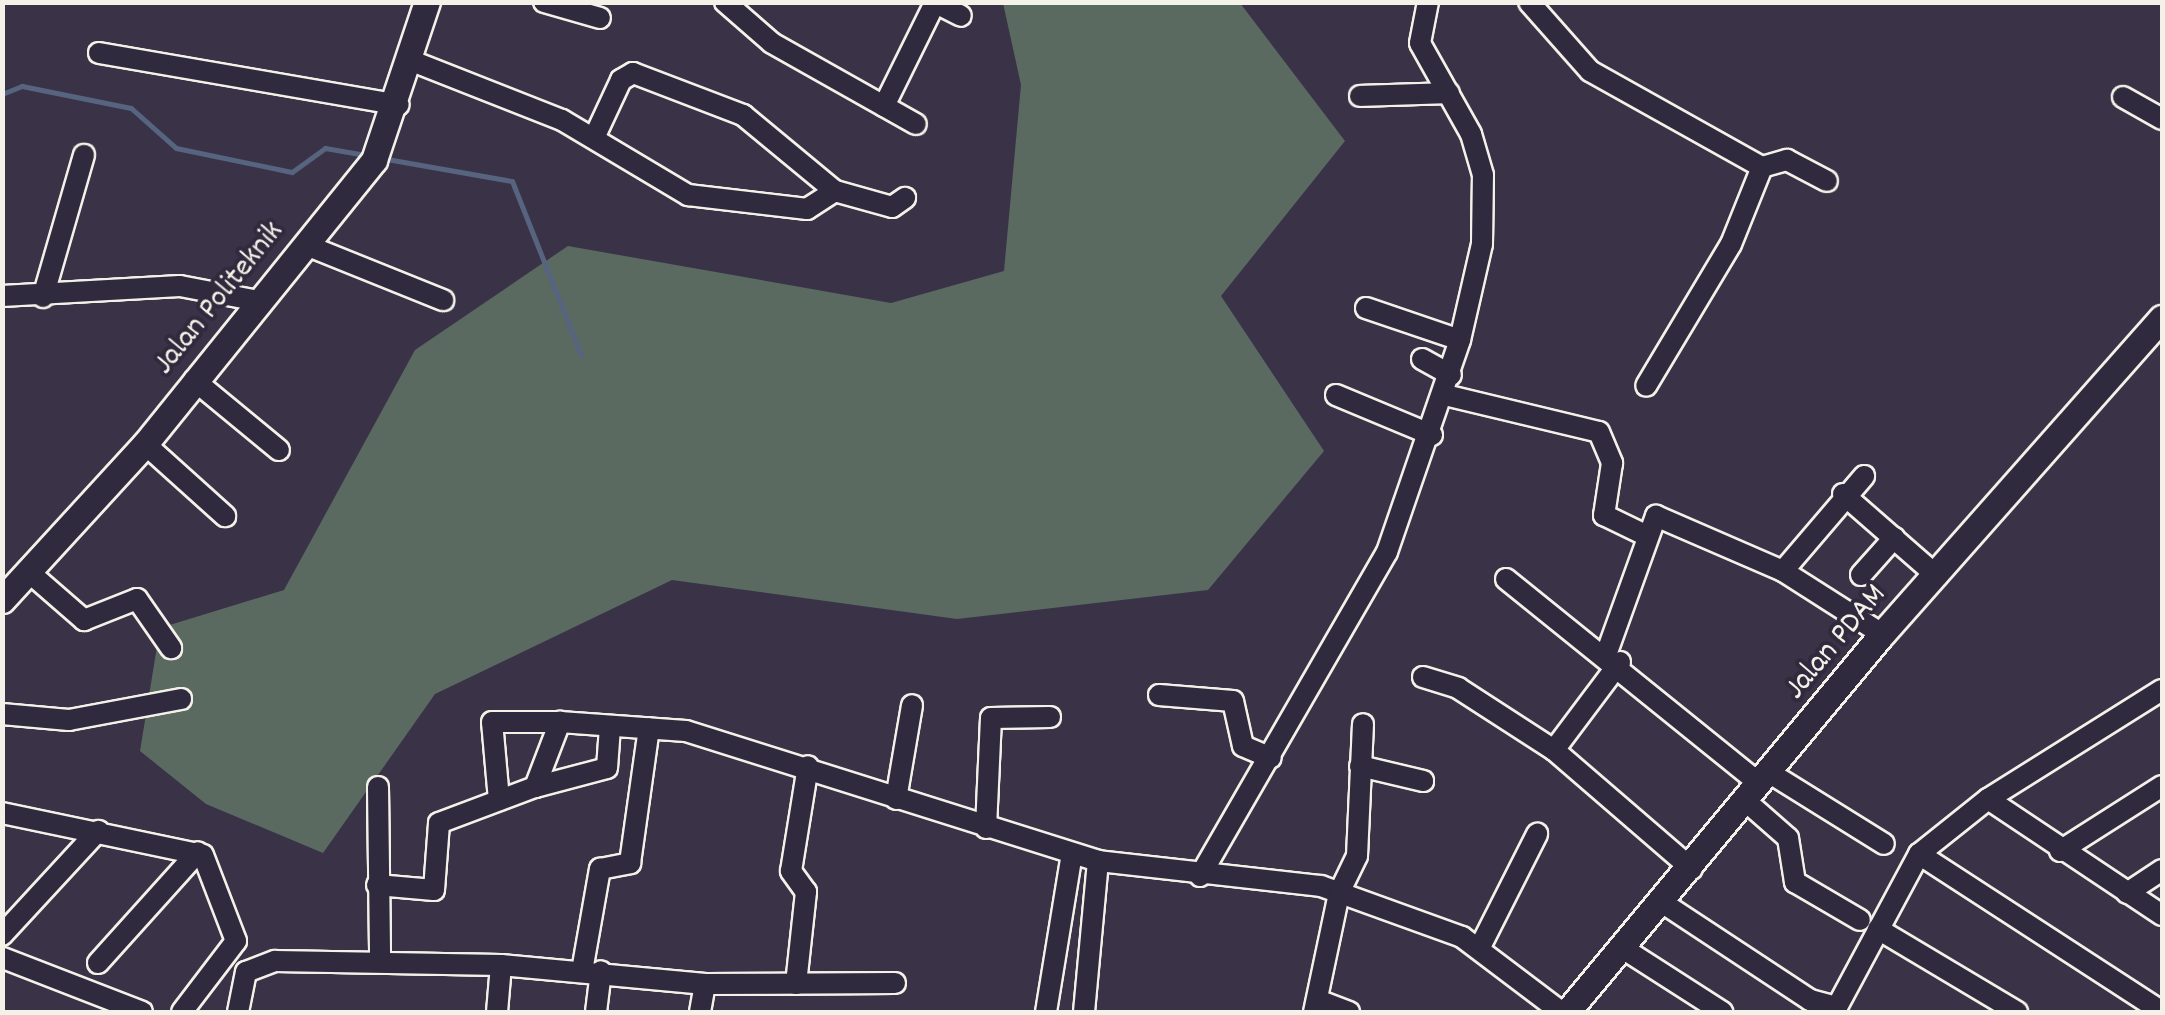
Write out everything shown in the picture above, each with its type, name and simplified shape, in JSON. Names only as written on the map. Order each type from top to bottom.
[{"type":"street","name":"Jalan Politeknik","points":[[2,600],[145,444],[377,157],[399,105],[427,2]]},
{"type":"street","points":[[544,2],[600,18]]},
{"type":"street","points":[[1200,876],[1387,552],[1432,435],[1460,340],[1482,244],[1483,175],[1449,93],[1419,36],[1428,2]]},
{"type":"street","points":[[1529,2],[1590,71],[1762,167],[1787,160],[1828,181]]},
{"type":"street","points":[[884,106],[935,3],[961,16]]},
{"type":"street","points":[[737,7],[916,124]]},
{"type":"street","points":[[99,53],[399,105]]},
{"type":"street","points":[[412,60],[594,138],[688,195],[807,210],[835,191]]},
{"type":"street","points":[[594,138],[620,80],[633,73],[742,115],[835,191],[892,207],[905,198]]},
{"type":"street","points":[[1360,96],[1449,93]]},
{"type":"street","points":[[2124,97],[2162,119]]},
{"type":"street","points":[[42,297],[84,155]]},
{"type":"street","points":[[1646,386],[1730,244],[1762,167]]},
{"type":"street","points":[[306,245],[443,300]]},
{"type":"street","points":[[2,296],[42,297],[180,286],[259,301]]},
{"type":"street","points":[[1366,308],[1460,340]]},
{"type":"street","name":"Jalan PDAM","points":[[1564,1012],[1692,869],[1882,634],[2162,318]]},
{"type":"street","points":[[1422,360],[1448,385],[1599,432],[1612,463],[1604,515],[1643,534]]},
{"type":"street","points":[[194,380],[279,450]]},
{"type":"street","points":[[1336,395],[1432,435]]},
{"type":"street","points":[[145,444],[225,516]]},
{"type":"street","points":[[1783,571],[1844,494],[1864,476]]},
{"type":"street","points":[[1844,494],[1937,576]]},
{"type":"street","points":[[1554,750],[1614,657],[1643,534],[1656,516],[1783,571],[1882,634]]},
{"type":"street","points":[[1861,575],[1894,538]]},
{"type":"street","points":[[30,573],[73,617],[137,599],[171,648]]},
{"type":"street","points":[[1506,579],[1614,657],[1759,786],[1884,844]]},
{"type":"street","points":[[1423,677],[1458,688],[1554,750],[1692,869]]},
{"type":"street","points":[[1663,903],[1828,1007],[1837,1007],[1869,925],[1919,854],[1988,799],[2162,690]]},
{"type":"street","points":[[1159,695],[1233,701],[1243,746],[1271,758]]},
{"type":"street","points":[[2,714],[69,720],[180,699]]},
{"type":"street","points":[[896,799],[912,705]]},
{"type":"street","points":[[986,828],[991,718],[1050,717]]},
{"type":"street","points":[[499,800],[492,722],[560,722],[709,734],[896,799],[1098,861],[1339,892],[1480,947],[1564,1012]]},
{"type":"street","points":[[534,787],[560,722]]},
{"type":"street","points":[[1350,1012],[1318,1007],[1339,892],[1357,856],[1362,724]]},
{"type":"street","points":[[377,886],[434,890],[439,823],[534,787],[607,768],[610,727]]},
{"type":"street","points":[[596,1012],[591,971],[600,869],[630,863],[648,728]]},
{"type":"street","points":[[796,984],[806,892],[791,871],[808,766]]},
{"type":"street","points":[[1360,766],[1423,781]]},
{"type":"street","points":[[1759,786],[1788,838],[1795,882],[2017,1012]]},
{"type":"street","points":[[2060,851],[2162,786]]},
{"type":"street","points":[[378,787],[380,962]]},
{"type":"street","points":[[1988,799],[2060,851],[2162,915]]},
{"type":"street","points":[[2,813],[198,852]]},
{"type":"street","points":[[2,935],[98,831]]},
{"type":"street","points":[[1480,947],[1537,834]]},
{"type":"street","points":[[98,964],[198,852]]},
{"type":"street","points":[[182,1012],[236,940],[198,852]]},
{"type":"street","points":[[1046,1012],[1072,854]]},
{"type":"street","points":[[1919,854],[2155,1006]]},
{"type":"street","points":[[1084,1012],[1098,861]]},
{"type":"street","points":[[2127,893],[2162,870]]},
{"type":"street","points":[[1624,949],[1722,1012]]},
{"type":"street","points":[[2,958],[142,1012]]},
{"type":"street","points":[[497,1012],[501,964]]},
{"type":"street","points":[[238,1012],[252,966],[501,964],[705,984],[894,983]]},
{"type":"street","points":[[700,1012],[705,984]]},
{"type":"green space","points":[[1003,3],[1240,3],[1345,141],[1221,296],[1324,451],[1208,590],[957,619],[672,580],[435,694],[323,853],[206,804],[140,751],[160,628],[284,590],[415,350],[568,246],[891,303],[1004,271],[1021,85]]},
{"type":"waterway","points":[[2,94],[22,86],[131,108],[176,148],[292,172],[325,148],[365,155]]},
{"type":"waterway","points":[[381,158],[512,181],[581,355]]}]
